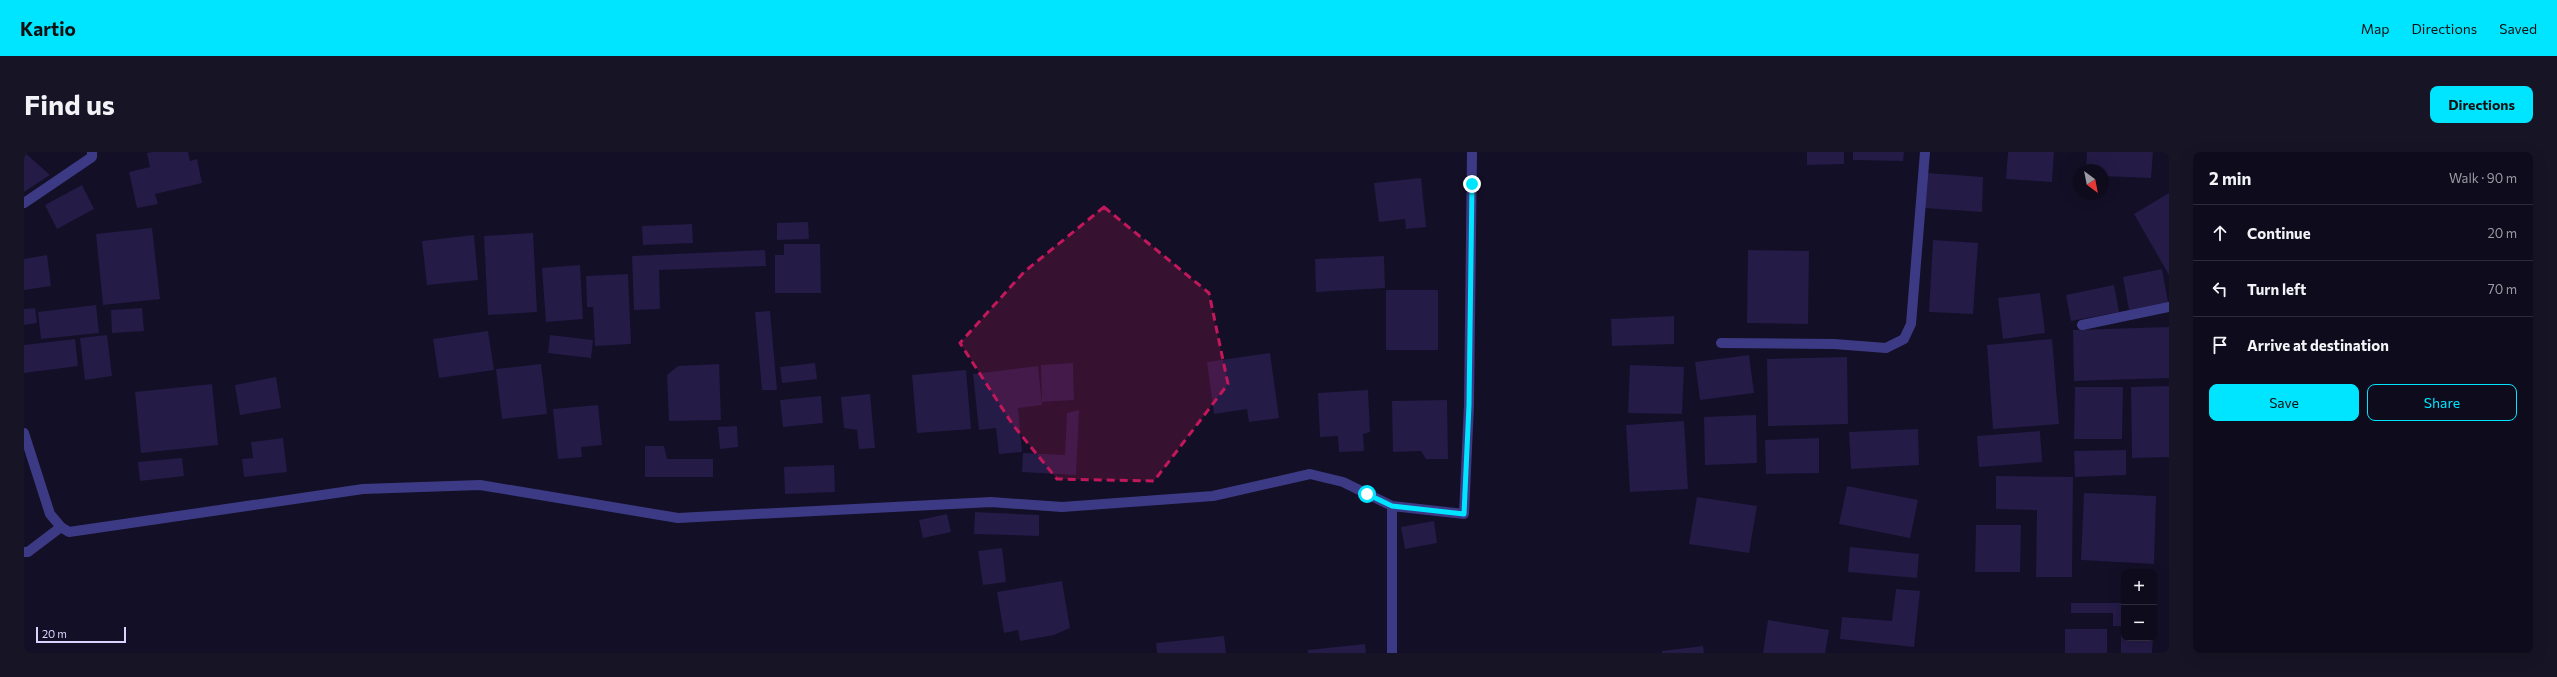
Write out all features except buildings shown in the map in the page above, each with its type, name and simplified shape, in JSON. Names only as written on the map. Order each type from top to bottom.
[{"type":"street","points":[[24,203],[92,157],[92,152]]},
{"type":"street","points":[[24,432],[50,514],[61,527],[69,532],[363,489],[480,485],[678,518],[991,502],[1062,507],[1213,496],[1310,474],[1343,482],[1392,506],[1464,514],[1469,405],[1472,152]]},
{"type":"street","points":[[1721,342],[1834,344],[1886,348],[1904,339],[1911,324],[1925,152]]},
{"type":"street","points":[[2082,325],[2169,307]]},
{"type":"street","points":[[1392,506],[1392,653]]},
{"type":"street","points":[[24,552],[28,552],[61,527]]},
{"type":"highlighted area","points":[[1104,207],[1209,293],[1228,384],[1154,481],[1057,479],[1013,425],[960,343],[1024,272]]},
{"type":"route","points":[[1367,494],[1392,506],[1464,514],[1469,405],[1472,184]]}]
